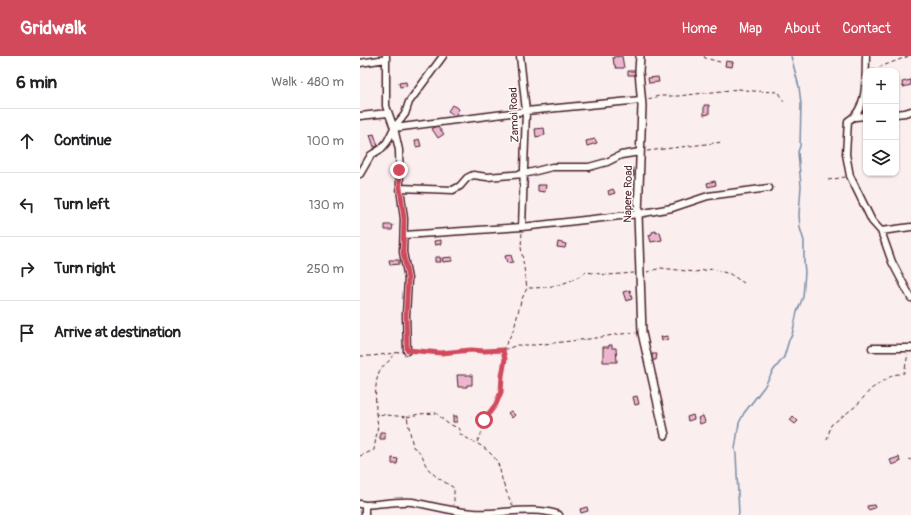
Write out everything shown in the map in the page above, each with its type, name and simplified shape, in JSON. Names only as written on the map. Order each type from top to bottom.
[{"type":"street","points":[[360,174],[371,155],[381,149],[387,142],[394,128],[405,114],[409,102],[443,56]]},
{"type":"street","name":"Zamoi Road","points":[[520,56],[526,111],[522,227]]},
{"type":"street","name":"Napere Road","points":[[640,56],[639,71],[641,100],[638,214],[642,333],[665,435]]},
{"type":"street","points":[[855,117],[864,96],[866,56]]},
{"type":"street","points":[[360,63],[386,58],[386,106],[394,128],[399,150],[400,188],[404,219],[403,252],[408,279],[406,315],[407,350]]},
{"type":"street","points":[[394,128],[526,111],[641,100]]},
{"type":"street","points":[[899,114],[911,111]]},
{"type":"street","points":[[360,116],[388,113]]},
{"type":"street","points":[[863,116],[855,117],[848,121],[846,154],[850,176],[872,221],[881,231],[892,262],[911,298]]},
{"type":"street","points":[[400,188],[453,190],[460,186],[467,178],[473,176],[487,177],[524,174],[552,168],[589,167],[607,162],[621,155],[640,152]]},
{"type":"street","points":[[404,235],[522,227],[638,214],[672,208],[708,196],[769,188]]},
{"type":"street","points":[[881,231],[911,227]]},
{"type":"street","points":[[872,348],[910,348]]},
{"type":"street","points":[[365,515],[363,505],[410,502],[453,513],[483,515],[526,510],[554,513],[559,515]]},
{"type":"path","points":[[704,56],[705,58],[720,62]]},
{"type":"path","points":[[877,68],[909,56]]},
{"type":"path","points":[[641,100],[659,96],[678,96],[738,89],[779,92],[784,102]]},
{"type":"path","points":[[640,152],[724,142]]},
{"type":"path","points":[[828,180],[850,176]]},
{"type":"path","points":[[477,442],[482,432],[484,420],[496,404],[501,392],[505,359],[503,350],[514,329],[521,301],[527,288],[521,247],[522,227]]},
{"type":"path","points":[[360,356],[393,354],[407,350],[441,353],[471,350],[503,350],[518,345],[535,345],[620,334],[642,333]]},
{"type":"path","points":[[827,440],[831,425],[856,406],[871,389],[893,375],[904,373],[910,348]]},
{"type":"path","points":[[360,456],[374,450],[378,425],[376,414],[376,388],[380,372],[393,354]]},
{"type":"path","points":[[376,414],[407,417],[419,414],[436,413],[447,423],[460,429],[460,434],[464,437],[477,442],[493,455],[501,469],[507,493],[513,506],[516,507]]},
{"type":"path","points":[[407,417],[413,447],[422,453],[426,466],[436,476],[454,488],[453,513]]},
{"type":"building","points":[[622,56],[624,68],[616,68],[613,57]]},
{"type":"building","points":[[726,61],[733,62],[732,67],[725,66]]},
{"type":"building","points":[[628,71],[635,71],[635,75],[628,75]]},
{"type":"building","points":[[658,77],[659,82],[649,83],[648,78]]},
{"type":"building","points":[[911,80],[911,85],[903,87],[902,82]]},
{"type":"building","points":[[406,82],[407,86],[400,87],[399,83]]},
{"type":"building","points":[[452,105],[459,109],[455,116],[448,111]]},
{"type":"building","points":[[704,105],[709,105],[709,114],[704,115]]},
{"type":"building","points":[[437,126],[444,134],[438,138],[432,129]]},
{"type":"building","points":[[544,128],[545,135],[536,137],[535,129]]},
{"type":"building","points":[[374,134],[378,146],[374,147],[370,135]]},
{"type":"building","points":[[419,139],[421,146],[416,147],[415,141]]},
{"type":"building","points":[[595,139],[597,143],[587,146],[586,141]]},
{"type":"building","points":[[629,168],[633,168],[634,176],[630,176]]},
{"type":"building","points":[[715,181],[716,185],[708,187],[707,183]]},
{"type":"building","points":[[538,185],[546,185],[545,192],[538,191]]},
{"type":"building","points":[[613,189],[615,193],[609,195],[608,191]]},
{"type":"building","points":[[385,225],[393,225],[392,230],[385,230]]},
{"type":"building","points":[[656,231],[656,233],[660,232],[662,240],[651,242],[649,235]]},
{"type":"building","points":[[441,240],[441,244],[435,245],[434,241]]},
{"type":"building","points":[[558,242],[566,244],[565,248],[557,247]]},
{"type":"building","points":[[511,255],[513,262],[507,263],[505,256]]},
{"type":"building","points":[[435,257],[440,257],[441,262],[435,262]]},
{"type":"building","points":[[452,257],[452,261],[443,262],[442,258]]},
{"type":"building","points":[[389,260],[399,260],[399,264],[390,265]]},
{"type":"building","points":[[630,290],[632,299],[626,301],[623,292]]},
{"type":"building","points":[[668,336],[668,339],[662,341],[661,337]]},
{"type":"building","points":[[609,345],[612,345],[612,348],[616,348],[617,362],[603,362],[603,347],[609,347]]},
{"type":"building","points":[[652,354],[657,354],[656,360],[652,360]]},
{"type":"building","points":[[457,375],[472,375],[472,385],[467,385],[467,387],[458,387]]},
{"type":"building","points":[[637,396],[639,404],[635,405],[633,397]]},
{"type":"building","points":[[511,411],[515,415],[512,418],[508,413]]},
{"type":"building","points":[[693,415],[694,419],[688,421],[687,417]]},
{"type":"building","points":[[453,416],[457,416],[457,422],[453,422]]},
{"type":"building","points":[[703,416],[705,422],[700,424],[698,418]]},
{"type":"building","points":[[793,416],[798,421],[795,424],[790,420]]},
{"type":"building","points":[[380,432],[385,432],[385,439],[380,439]]},
{"type":"building","points":[[899,457],[900,462],[892,465],[890,460]]},
{"type":"building","points":[[392,458],[398,459],[397,464],[392,464]]},
{"type":"building","points":[[874,505],[875,508],[868,510],[867,506]]},
{"type":"building","points":[[587,507],[588,511],[581,513],[580,509]]},
{"type":"waterway","points":[[738,515],[735,449],[739,423],[744,413],[784,357],[803,297],[805,272],[804,241],[800,228],[799,215],[801,186],[798,152],[800,146],[801,104],[799,87],[791,56]]},
{"type":"route","points":[[399,170],[404,219],[403,252],[408,279],[406,315],[407,350],[441,353],[471,350],[503,350],[505,359],[501,392],[496,404],[484,420]]}]
